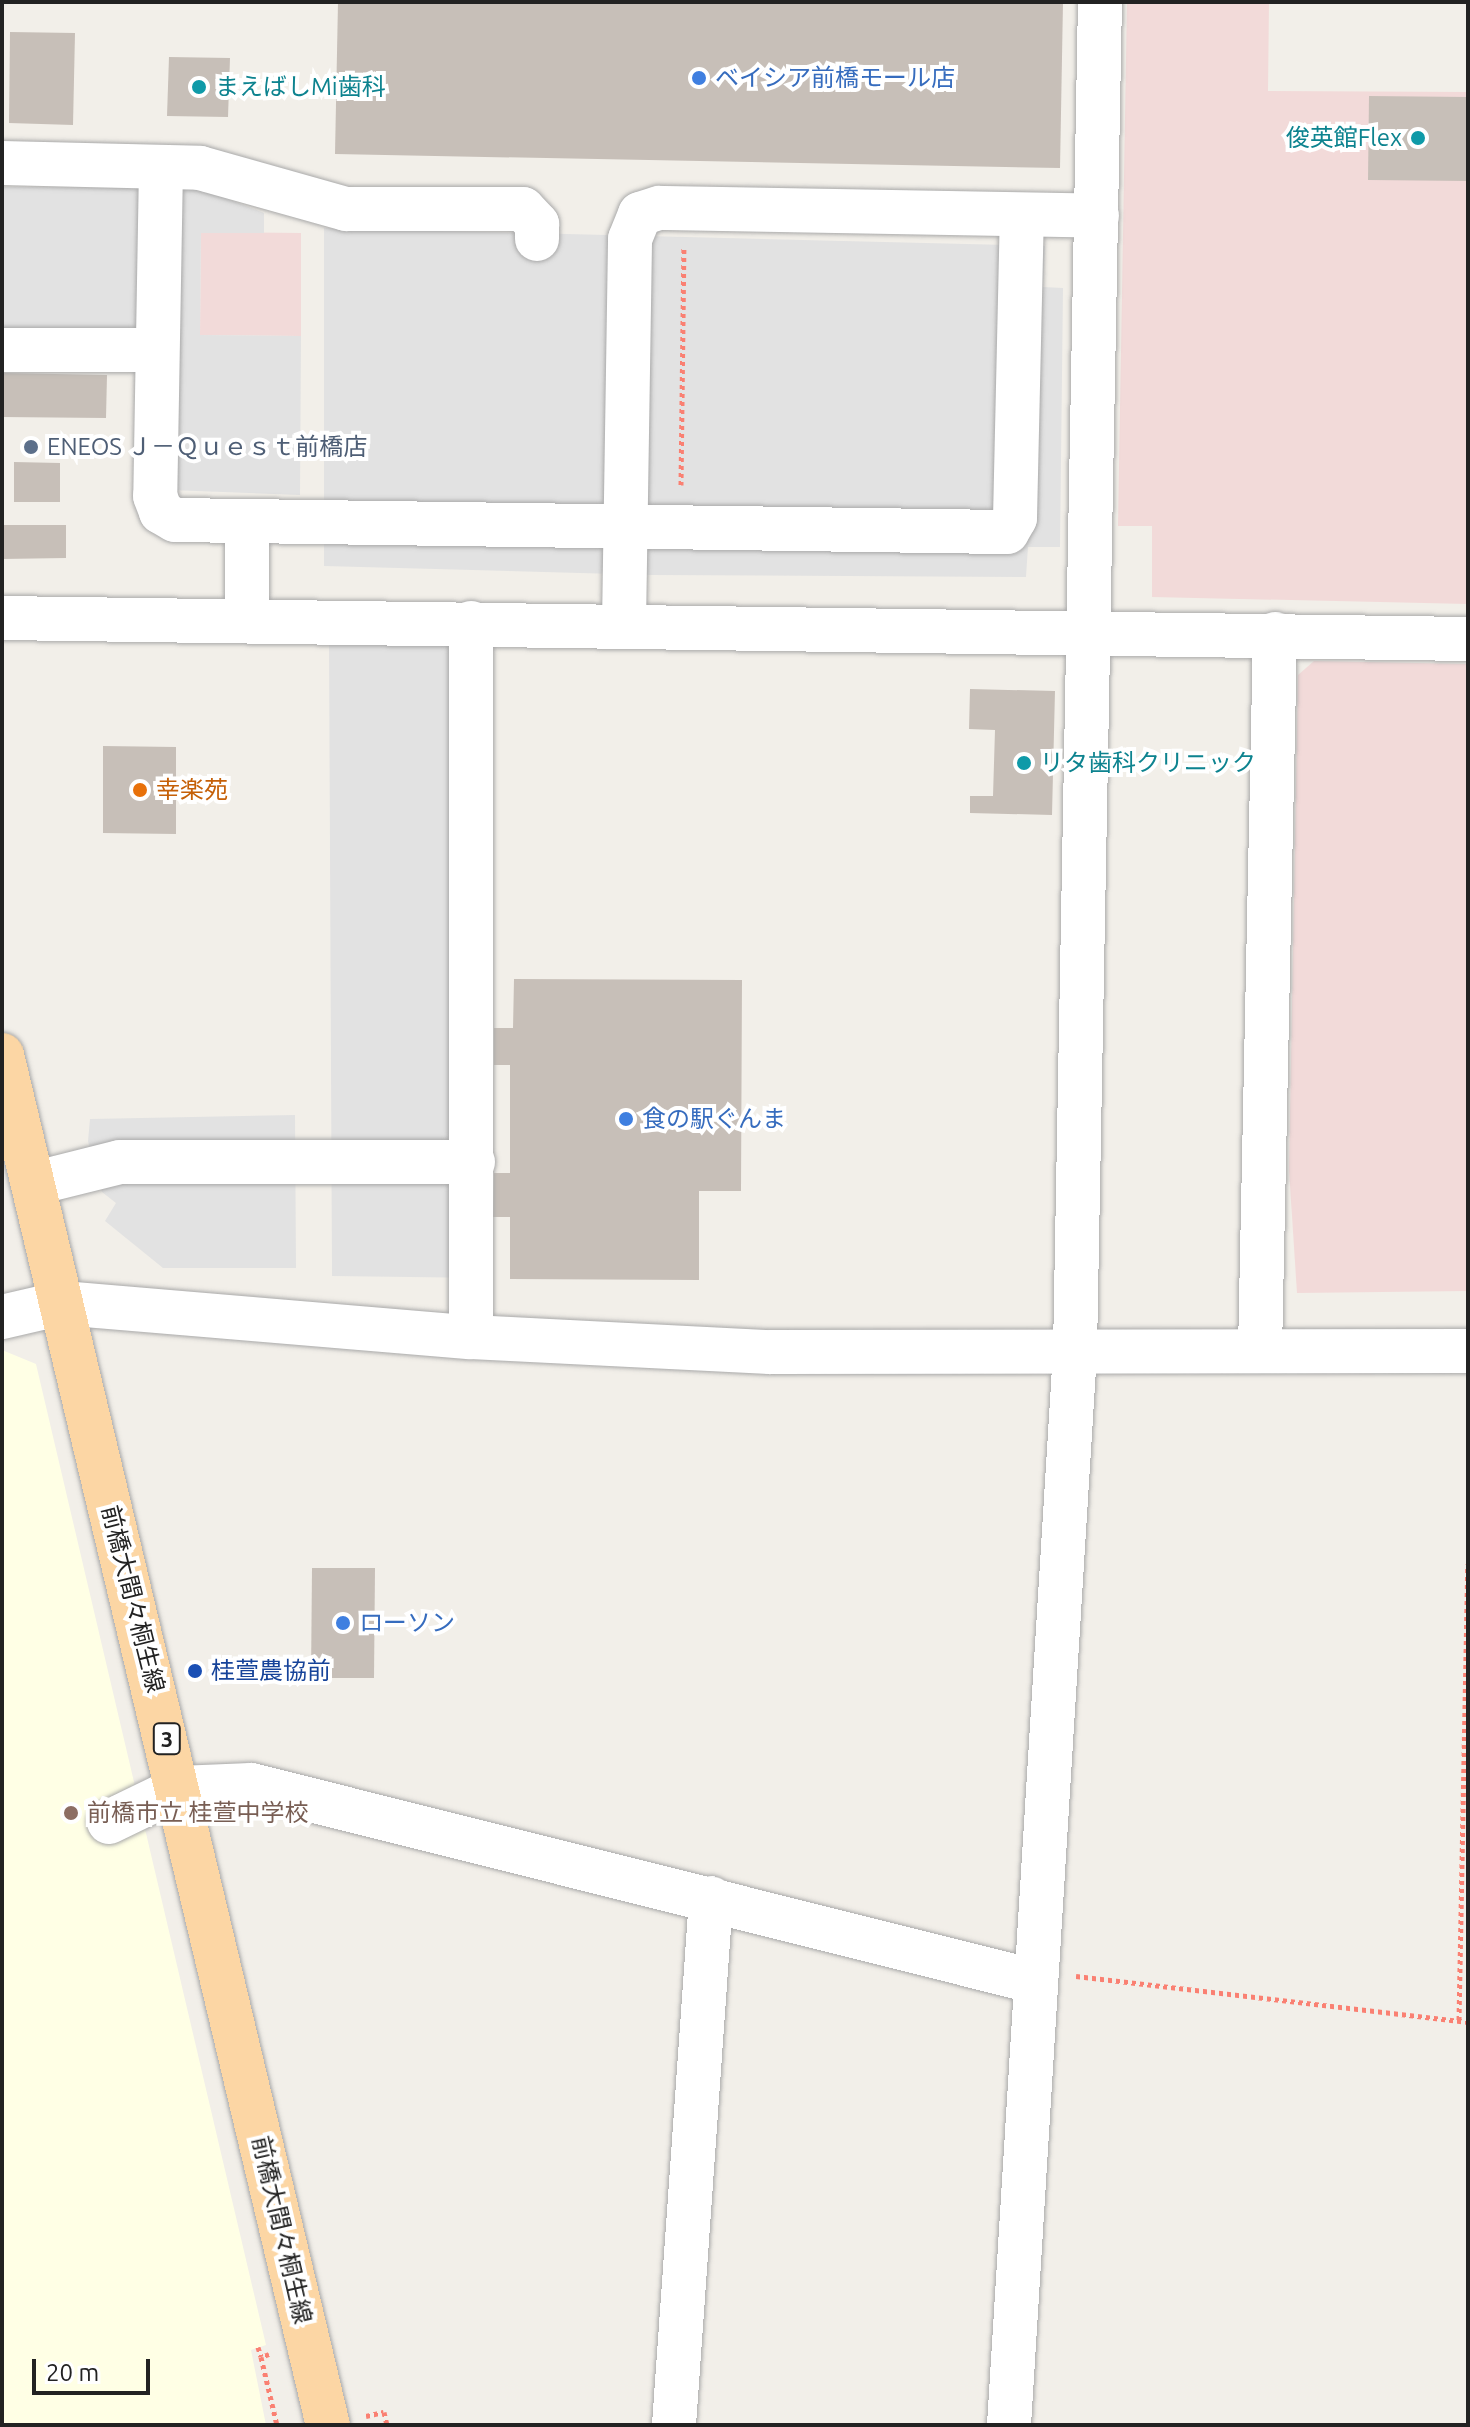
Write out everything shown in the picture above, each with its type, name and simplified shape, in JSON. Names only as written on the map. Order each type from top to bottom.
[{"type":"main road","name":"前橋大間々桐生線","points":[[2,1055],[36,1183],[328,2425]]},
{"type":"street","points":[[1009,2425],[1033,1981],[1075,1351],[1100,2]]},
{"type":"street","points":[[2,163],[218,171],[292,198],[346,209],[523,209],[537,224],[537,239]]},
{"type":"street","points":[[161,167],[154,478],[161,512],[175,520],[1007,532],[1015,518],[1022,215]]},
{"type":"street","points":[[624,624],[630,239],[640,214],[685,209],[1097,216]]},
{"type":"street","points":[[2,350],[157,350]]},
{"type":"street","points":[[247,521],[247,620]]},
{"type":"street","points":[[2,618],[624,624],[1468,639]]},
{"type":"street","points":[[471,623],[471,1337]]},
{"type":"street","points":[[1260,1351],[1275,634]]},
{"type":"street","points":[[36,1183],[120,1162],[473,1162]]},
{"type":"street","points":[[2,1317],[62,1303],[471,1337],[770,1352],[1468,1351]]},
{"type":"street","points":[[109,1822],[179,1788],[268,1788],[1033,1981]]},
{"type":"street","points":[[674,2425],[711,1898]]},
{"type":"path","points":[[680,527],[685,209]]},
{"type":"path","points":[[1459,2020],[1468,1564]]},
{"type":"path","points":[[1033,1981],[1067,1975],[1468,2022]]},
{"type":"path","points":[[258,2347],[261,2357]]},
{"type":"path","points":[[264,2370],[277,2425]]},
{"type":"path","points":[[384,2412],[387,2425]]},
{"type":"shaded area","points":[[1127,2],[1269,2],[1268,91],[1468,92],[1468,604],[1152,597],[1152,526],[1118,526]]},
{"type":"shaded area","points":[[2,187],[200,188],[264,213],[264,233],[201,233],[200,335],[301,336],[300,495],[170,490],[173,335],[2,336]]},
{"type":"shaded area","points":[[324,228],[1045,246],[1043,287],[1063,288],[1060,547],[1028,547],[1026,577],[652,575],[324,566]]},
{"type":"shaded area","points":[[201,232],[301,233],[301,336],[200,335]]},
{"type":"shaded area","points":[[329,642],[488,642],[488,1278],[332,1276]]},
{"type":"shaded area","points":[[1314,661],[1468,664],[1468,1291],[1297,1293],[1289,1170],[1298,675]]},
{"type":"shaded area","points":[[295,1115],[296,1268],[163,1268],[105,1221],[116,1203],[102,1192],[88,1141],[90,1119]]},
{"type":"shaded area","name":"前橋市立 桂萱中学校","points":[[2,1350],[36,1364],[266,2345],[251,2350],[266,2425],[2,2425]]},
{"type":"building","name":"ベイシア前橋モール店","points":[[338,2],[1063,2],[1060,168],[335,154]]},
{"type":"building","points":[[10,32],[75,33],[73,125],[9,123]]},
{"type":"building","name":"まえばしMi歯科","points":[[169,57],[230,58],[228,117],[167,116]]},
{"type":"building","name":"俊英館Flex","points":[[1369,96],[1468,97],[1468,181],[1368,180]]},
{"type":"building","points":[[2,373],[107,375],[106,418],[2,417]]},
{"type":"building","points":[[14,462],[60,463],[60,502],[14,502]]},
{"type":"building","points":[[2,525],[66,525],[66,558],[2,559]]},
{"type":"building","name":"リタ歯科クリニック","points":[[970,689],[1055,691],[1052,815],[970,813],[970,796],[993,796],[995,730],[969,729]]},
{"type":"building","name":"幸楽苑","points":[[103,746],[176,747],[176,834],[103,833]]},
{"type":"building","name":"食の駅ぐんま","points":[[514,979],[742,980],[741,1191],[699,1191],[699,1280],[510,1279],[510,1217],[493,1217],[494,1173],[510,1173],[510,1065],[494,1065],[494,1028],[513,1028]]},
{"type":"building","name":"ローソン","points":[[312,1568],[375,1568],[374,1678],[311,1678]]},
{"type":"place","name":"ベイシア前橋モール店","points":[[699,78]]},
{"type":"place","name":"まえばしMi歯科","points":[[199,87]]},
{"type":"place","name":"俊英館Flex","points":[[1418,138]]},
{"type":"place","name":"ENEOS Ｊ－Ｑｕｅｓｔ前橋店","points":[[31,447]]},
{"type":"place","name":"リタ歯科クリニック","points":[[1024,763]]},
{"type":"place","name":"幸楽苑","points":[[140,790]]},
{"type":"place","name":"食の駅ぐんま","points":[[626,1119]]},
{"type":"place","name":"ローソン","points":[[343,1623]]},
{"type":"place","name":"桂萱農協前","points":[[195,1671]]},
{"type":"place","name":"前橋市立 桂萱中学校","points":[[71,1813]]}]
